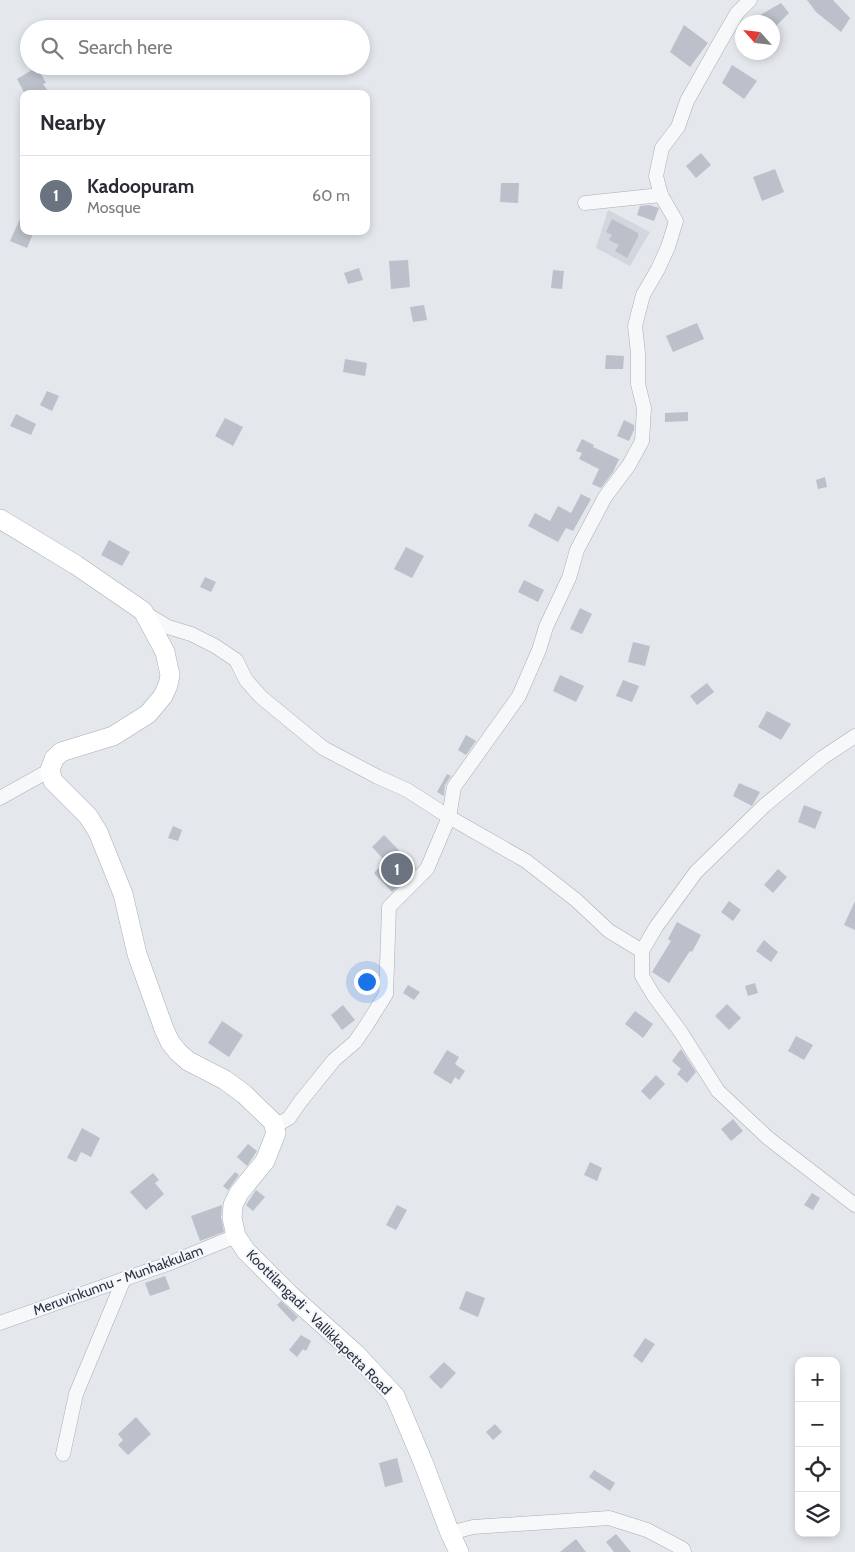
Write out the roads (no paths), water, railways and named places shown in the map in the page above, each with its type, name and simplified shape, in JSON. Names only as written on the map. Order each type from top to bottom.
[{"type":"main road","points":[[0,519],[76,565],[143,611],[165,652],[170,676],[168,685],[148,714],[121,732],[61,752],[54,759],[50,770],[53,781],[88,816],[98,832],[123,894],[137,954],[170,1042],[188,1061],[225,1080],[244,1094],[273,1122]]},
{"type":"main road","name":"Koottilangadi - Vallikkapetta Road","points":[[273,1122],[276,1133],[268,1154],[257,1172],[239,1193],[233,1206],[232,1218],[236,1236],[246,1251],[356,1354],[395,1396],[424,1462],[450,1533],[459,1552]]},
{"type":"street","points":[[273,1122],[282,1122],[289,1118],[334,1060],[355,1042],[386,994],[389,907],[427,869],[450,816],[454,787],[519,696],[568,578],[577,550],[605,497],[629,465],[642,441],[644,408],[638,384],[638,353],[635,326],[643,295],[668,247],[676,221],[661,195],[656,176],[662,148],[678,127],[687,101],[706,66],[737,14],[750,0]]},
{"type":"street","points":[[585,203],[661,195]]},
{"type":"street","points":[[143,611],[168,627],[191,634],[215,646],[236,660],[246,680],[261,697],[323,748],[407,790],[526,861],[576,900],[609,931],[642,951]]},
{"type":"street","points":[[855,736],[822,758],[765,805],[696,872],[656,927],[642,951],[642,976],[718,1091],[768,1138],[855,1205]]},
{"type":"street","points":[[0,798],[50,770]]},
{"type":"street","name":"Meruvinkunnu - Munhakkulam","points":[[0,1323],[170,1263],[236,1236]]},
{"type":"street","points":[[63,1454],[76,1394],[124,1279]]},
{"type":"street","points":[[450,1533],[473,1527],[609,1518],[646,1530],[682,1549],[684,1552]]},
{"type":"place","name":"Kadoopuram","points":[[397,869]]}]
